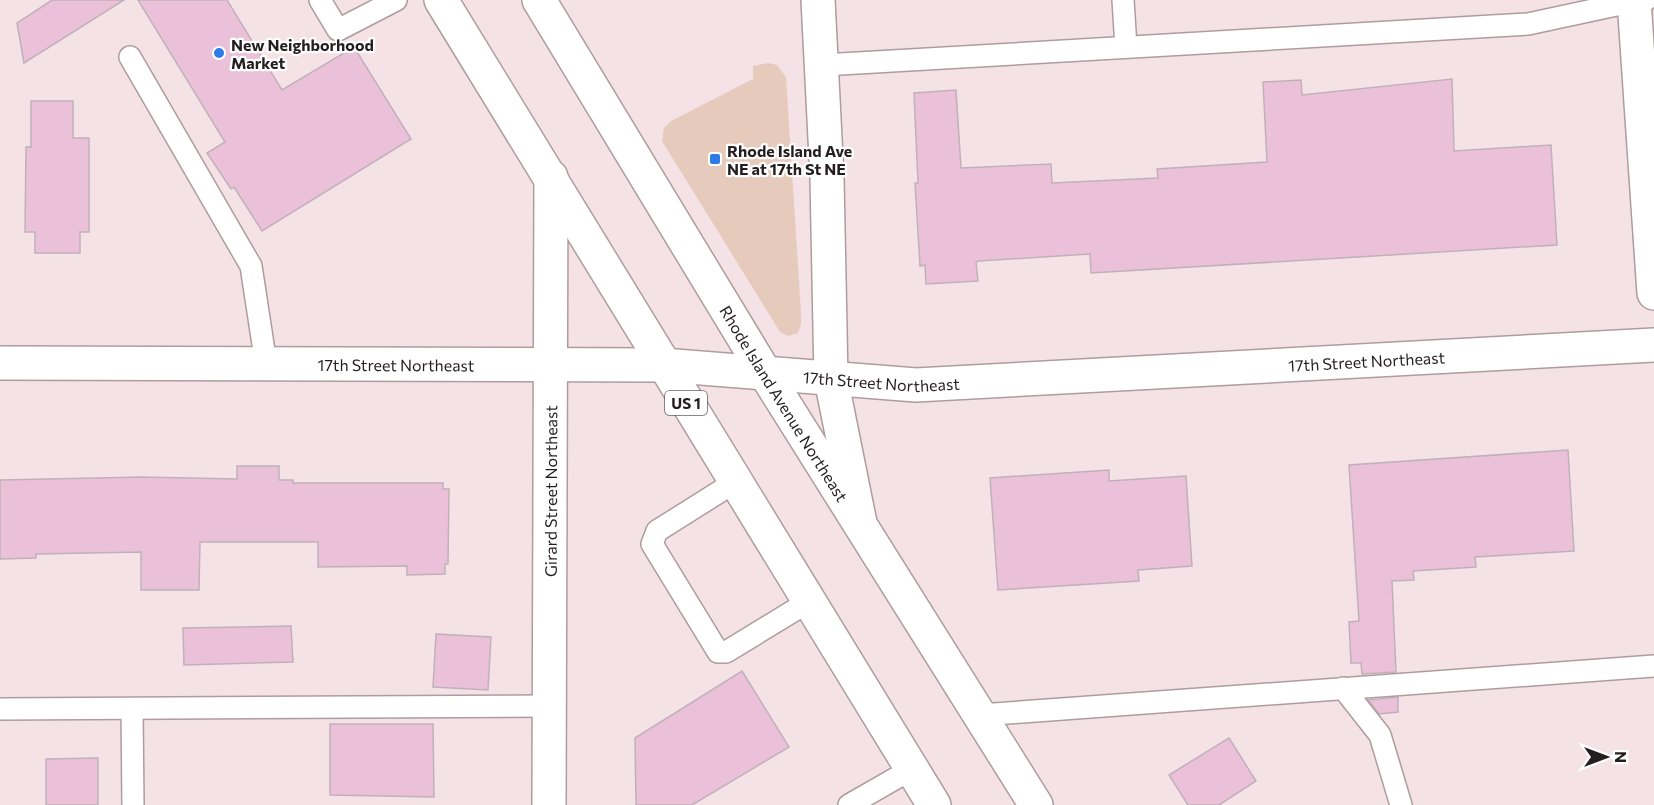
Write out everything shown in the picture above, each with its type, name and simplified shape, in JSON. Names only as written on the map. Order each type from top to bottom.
[{"type":"street","name":"US 1","points":[[441,0],[934,805]]},
{"type":"street","name":"Rhode Island Avenue Northeast","points":[[539,0],[765,373],[1036,805]]},
{"type":"street","points":[[818,0],[823,65],[831,379],[860,523]]},
{"type":"street","points":[[1636,0],[1654,293]]},
{"type":"street","name":"Girard Street Northeast","points":[[549,805],[551,177]]},
{"type":"street","name":"17th Street Northeast","points":[[0,363],[663,365],[916,385],[1654,345]]},
{"type":"lane","points":[[320,0],[338,30],[396,0]]},
{"type":"lane","points":[[1123,0],[1126,47]]},
{"type":"lane","points":[[823,65],[1528,24],[1636,0]]},
{"type":"lane","points":[[130,57],[251,266],[266,363]]},
{"type":"lane","points":[[735,482],[657,531],[652,544],[718,652],[726,652],[808,602]]},
{"type":"lane","points":[[980,715],[1654,666]]},
{"type":"lane","points":[[1344,688],[1380,735],[1401,805]]},
{"type":"lane","points":[[0,709],[550,706]]},
{"type":"lane","points":[[132,709],[133,805]]},
{"type":"lane","points":[[849,805],[912,769]]},
{"type":"shaded area","points":[[768,63],[777,65],[786,77],[801,313],[798,333],[788,336],[780,332],[662,141],[664,128],[671,121],[753,79],[753,66]]},
{"type":"building","points":[[52,0],[124,0],[24,63],[17,23]]},
{"type":"building","points":[[138,0],[227,0],[282,90],[354,47],[411,139],[262,231],[234,187],[231,189],[207,153],[225,142]]},
{"type":"building","points":[[1452,79],[1454,151],[1551,145],[1557,245],[1091,273],[1090,254],[979,261],[976,262],[978,281],[926,284],[925,265],[920,266],[915,183],[918,183],[914,93],[956,90],[961,168],[1051,164],[1052,183],[1158,178],[1157,169],[1267,162],[1263,82],[1301,80],[1302,95]]},
{"type":"building","points":[[31,101],[73,101],[73,138],[89,138],[89,232],[80,232],[80,253],[35,253],[35,232],[25,232],[26,147],[31,147]]},
{"type":"building","points":[[1568,450],[1574,551],[1475,557],[1476,567],[1413,571],[1414,580],[1392,581],[1396,672],[1362,674],[1361,663],[1351,663],[1349,622],[1359,621],[1349,465]]},
{"type":"building","points":[[237,466],[279,466],[279,480],[293,480],[293,483],[443,483],[443,489],[449,489],[448,564],[445,564],[445,574],[407,575],[407,566],[318,567],[318,542],[200,542],[199,590],[141,590],[141,552],[36,554],[36,558],[0,559],[0,480],[142,477],[237,479]]},
{"type":"building","points":[[1109,470],[1109,481],[1186,476],[1192,566],[1138,570],[1139,581],[998,590],[990,478]]},
{"type":"building","points":[[291,626],[293,662],[184,665],[183,628]]},
{"type":"building","points":[[436,634],[491,637],[488,690],[433,687]]},
{"type":"building","points":[[742,671],[789,747],[692,805],[636,805],[635,738]]},
{"type":"building","points":[[1398,697],[1398,712],[1379,714],[1368,700]]},
{"type":"building","points":[[330,724],[433,724],[434,797],[330,795]]},
{"type":"building","points":[[1229,738],[1256,781],[1219,805],[1188,805],[1169,775]]},
{"type":"building","points":[[98,758],[98,805],[46,805],[46,759]]},
{"type":"place","name":"New Neighborhood Market","points":[[219,53]]},
{"type":"place","name":"Rhode Island Ave NE at 17th St NE","points":[[715,159]]}]
